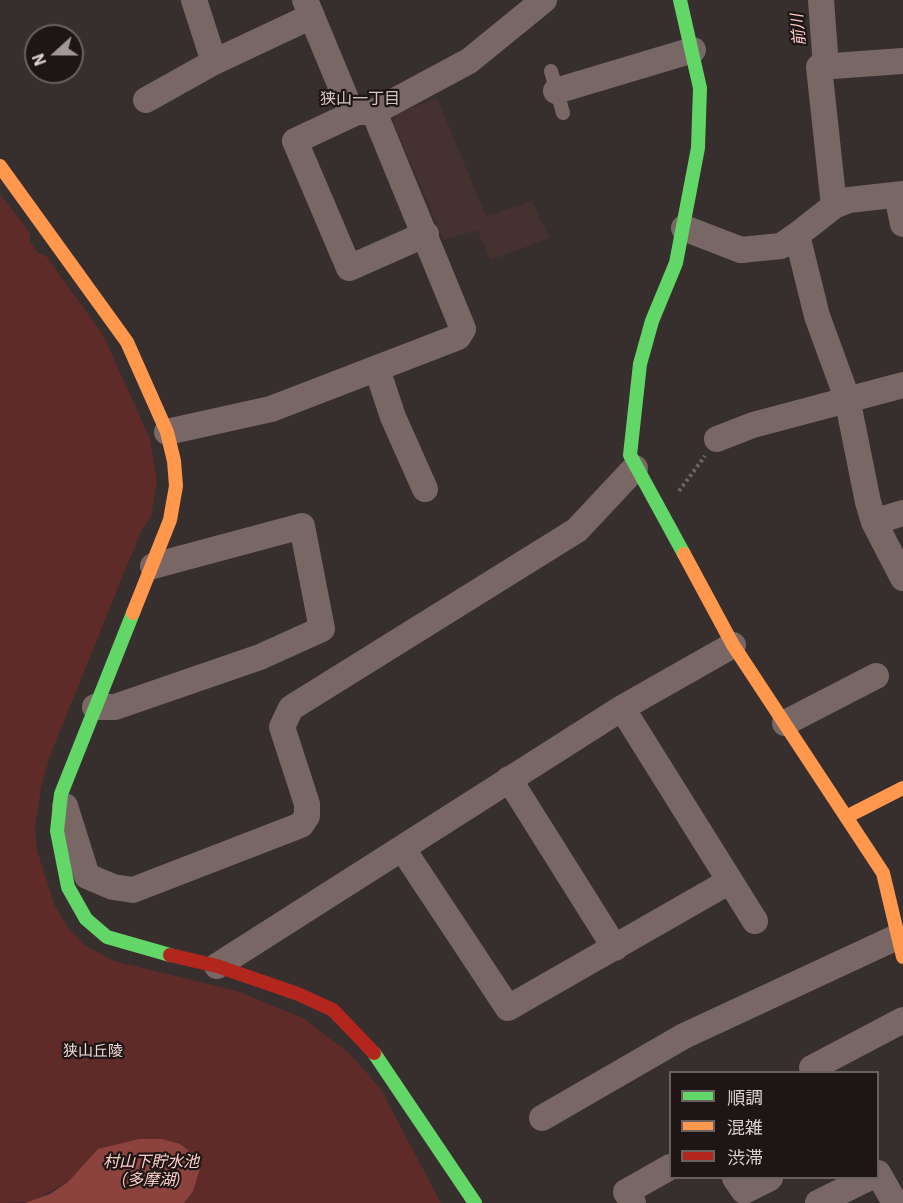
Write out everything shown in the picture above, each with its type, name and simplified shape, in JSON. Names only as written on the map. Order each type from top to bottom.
[{"type":"street","points":[[194,0],[214,62]]},
{"type":"street","points":[[426,234],[349,267],[295,141],[366,112],[469,61],[544,0]]},
{"type":"street","points":[[542,1118],[684,1036],[900,947],[883,873],[848,816],[733,645],[661,516],[630,455],[640,364],[652,321],[676,263],[698,148],[700,88],[680,0]]},
{"type":"street","points":[[821,0],[826,67]]},
{"type":"street","points":[[146,100],[308,8],[348,106],[366,112],[426,234],[463,329],[458,337],[271,409],[167,432]]},
{"type":"street","points":[[557,92],[693,50]]},
{"type":"street","points":[[834,206],[819,67],[903,61]]},
{"type":"street","points":[[0,166],[127,342],[167,432],[174,461],[174,502],[153,566],[61,794],[57,822],[60,855],[68,887],[86,919],[107,937],[118,942],[217,966],[316,1000],[348,1023],[372,1049],[475,1203]]},
{"type":"street","points":[[684,228],[741,250],[781,246],[834,206],[849,200],[900,194],[903,224]]},
{"type":"street","points":[[797,235],[817,316],[847,398],[874,522],[903,578]]},
{"type":"street","points":[[377,369],[393,417],[425,489]]},
{"type":"street","points":[[717,439],[753,425],[847,398],[903,385]]},
{"type":"street","points":[[61,794],[87,876],[112,887],[133,890],[302,825],[307,816],[307,804],[282,727],[291,708],[577,530],[635,468]]},
{"type":"street","points":[[874,522],[903,513]]},
{"type":"street","points":[[95,707],[115,707],[260,657],[322,629],[302,526],[153,566]]},
{"type":"street","points":[[217,966],[622,708],[733,645]]},
{"type":"street","points":[[785,723],[876,676]]},
{"type":"street","points":[[622,708],[755,921]]},
{"type":"street","points":[[509,779],[615,948]]},
{"type":"street","points":[[848,816],[903,788]]},
{"type":"street","points":[[402,848],[508,1008],[730,881]]},
{"type":"street","points":[[814,1071],[812,1068],[903,1020]]},
{"type":"street","points":[[633,1203],[626,1192],[669,1168]]},
{"type":"street","points":[[879,1175],[895,1203]]},
{"type":"street","points":[[736,1179],[744,1191],[768,1179]]},
{"type":"street","points":[[818,1203],[866,1179]]},
{"type":"path","points":[[661,516],[717,439]]},
{"type":"shaded area","points":[[437,98],[486,216],[532,201],[549,238],[491,260],[477,230],[444,240],[394,124],[397,114]]},
{"type":"green space","name":"狭山丘陵","points":[[0,194],[30,233],[30,242],[38,253],[46,256],[103,335],[150,439],[157,481],[151,517],[141,531],[49,758],[41,788],[35,827],[37,850],[54,904],[68,928],[85,945],[114,961],[237,991],[303,1018],[350,1054],[380,1088],[441,1203],[184,1203],[193,1191],[200,1169],[81,1169],[68,1182],[31,1202],[0,1203]]},
{"type":"water","name":"村山下貯水池 (多摩湖)","points":[[139,1139],[162,1139],[180,1144],[193,1154],[200,1169],[193,1191],[184,1203],[25,1203],[50,1194],[68,1182],[98,1149]]},
{"type":"traffic: fast","points":[[680,0],[700,88],[698,148],[676,263],[652,321],[640,364],[630,455],[684,554]]},
{"type":"traffic: fast","points":[[133,613],[61,794],[57,831],[68,887],[86,919],[107,937],[170,955]]},
{"type":"traffic: fast","points":[[374,1053],[475,1203]]},
{"type":"traffic: slow","points":[[0,166],[127,342],[167,432],[174,461],[176,486],[170,520],[133,613]]},
{"type":"traffic: slow","points":[[684,554],[733,645],[883,873],[903,957]]},
{"type":"traffic: slow","points":[[848,816],[903,788]]},
{"type":"traffic: jam","points":[[170,955],[217,966],[298,994],[333,1010],[374,1053]]},
{"type":"district","name":"狭山一丁目","points":[[360,99]]},
{"type":"water label","name":"前川","points":[[799,30]]}]
